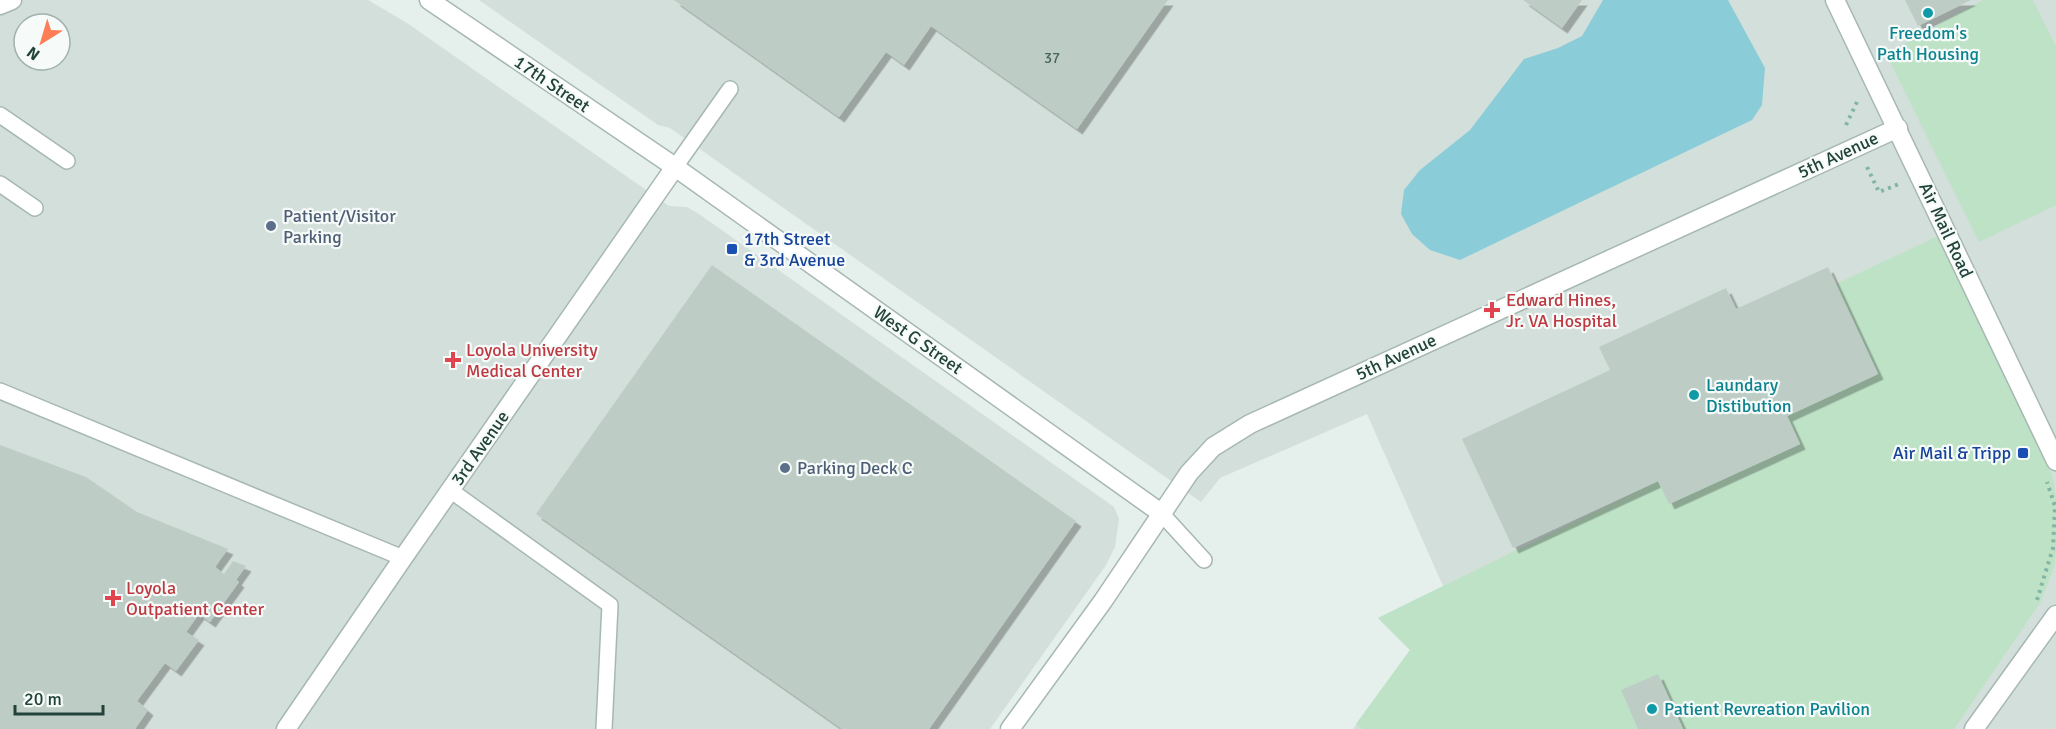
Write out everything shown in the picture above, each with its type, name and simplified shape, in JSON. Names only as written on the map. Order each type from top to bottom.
[{"type":"street","points":[[0,5],[12,0]]},
{"type":"street","name":"17th Street","points":[[429,0],[675,167]]},
{"type":"street","name":"Air Mail Road","points":[[1835,0],[2056,461]]},
{"type":"street","name":"5th Avenue","points":[[1010,729],[1102,601],[1189,473],[1213,447],[1250,424],[1898,128]]},
{"type":"street","name":"3rd Avenue","points":[[286,729],[675,167]]},
{"type":"street","name":"West G Street","points":[[675,167],[1161,513]]},
{"type":"street","points":[[1974,729],[2056,615]]},
{"type":"lane","points":[[675,167],[730,89]]},
{"type":"lane","points":[[0,115],[67,161]]},
{"type":"lane","points":[[0,184],[35,208]]},
{"type":"lane","points":[[0,391],[403,558]]},
{"type":"lane","points":[[450,490],[610,605],[604,729]]},
{"type":"lane","points":[[1161,513],[1204,560]]},
{"type":"shaded area","name":"Loyola University Medical Center","points":[[0,0],[368,0],[407,23],[669,206],[687,207],[699,214],[1114,507],[1119,519],[1115,547],[1106,565],[990,729],[0,729]]},
{"type":"shaded area","name":"Edward Hines, Jr. VA Hospital","points":[[479,0],[2056,0],[2056,729],[1353,729],[1410,650],[1378,618],[1443,586],[1367,414],[1220,478],[1201,502],[670,128],[658,125]]},
{"type":"green space","points":[[1983,0],[2033,0],[2056,47],[2056,205],[1979,242],[1886,54]]},
{"type":"green space","points":[[1938,236],[2052,475],[2056,495],[2054,568],[2040,603],[1954,729],[1363,729],[1356,724],[1410,650],[1378,618],[1658,481],[1670,504],[1800,444],[1787,416],[1878,374],[1836,284]]},
{"type":"water","points":[[1603,0],[1728,0],[1765,68],[1762,105],[1752,120],[1460,260],[1430,250],[1412,234],[1401,214],[1404,190],[1420,170],[1470,130],[1524,59],[1558,48],[1582,36]]},
{"type":"building","points":[[674,0],[1168,0],[1077,129],[931,26],[904,65],[886,52],[839,117]]},
{"type":"building","points":[[1523,0],[1582,0],[1562,28]]},
{"type":"building","name":"Freedom's Path Housing","points":[[1905,0],[1971,0],[1918,26]]},
{"type":"building","name":"Parking Deck C","points":[[712,265],[1076,521],[929,729],[842,729],[536,514]]},
{"type":"building","name":"Laundary Distibution","points":[[1828,267],[1878,374],[1787,416],[1800,444],[1669,504],[1658,481],[1513,548],[1462,439],[1610,370],[1599,347],[1726,288],[1736,309]]},
{"type":"building","name":"Loyola Outpatient Center","points":[[0,445],[86,477],[137,512],[228,549],[215,567],[224,574],[233,561],[246,566],[236,580],[239,582],[210,622],[199,614],[186,632],[199,640],[176,671],[165,663],[137,701],[148,710],[135,729],[0,729]]},
{"type":"building","name":"Patient Revreation Pavilion","points":[[1658,674],[1683,729],[1638,729],[1621,690]]},
{"type":"place","name":"Freedom's Path Housing","points":[[1928,13]]},
{"type":"place","name":"Patient/Visitor Parking","points":[[271,226]]},
{"type":"place","name":"17th Street & 3rd Avenue","points":[[732,249]]},
{"type":"place","name":"Edward Hines, Jr. VA Hospital","points":[[1492,310]]},
{"type":"place","name":"Loyola University Medical Center","points":[[453,360]]},
{"type":"place","name":"Laundary Distibution","points":[[1694,395]]},
{"type":"place","name":"Air Mail & Tripp","points":[[2023,453]]},
{"type":"place","name":"Parking Deck C","points":[[785,468]]},
{"type":"place","name":"Loyola Outpatient Center","points":[[113,598]]},
{"type":"place","name":"Patient Revreation Pavilion","points":[[1652,709]]}]
